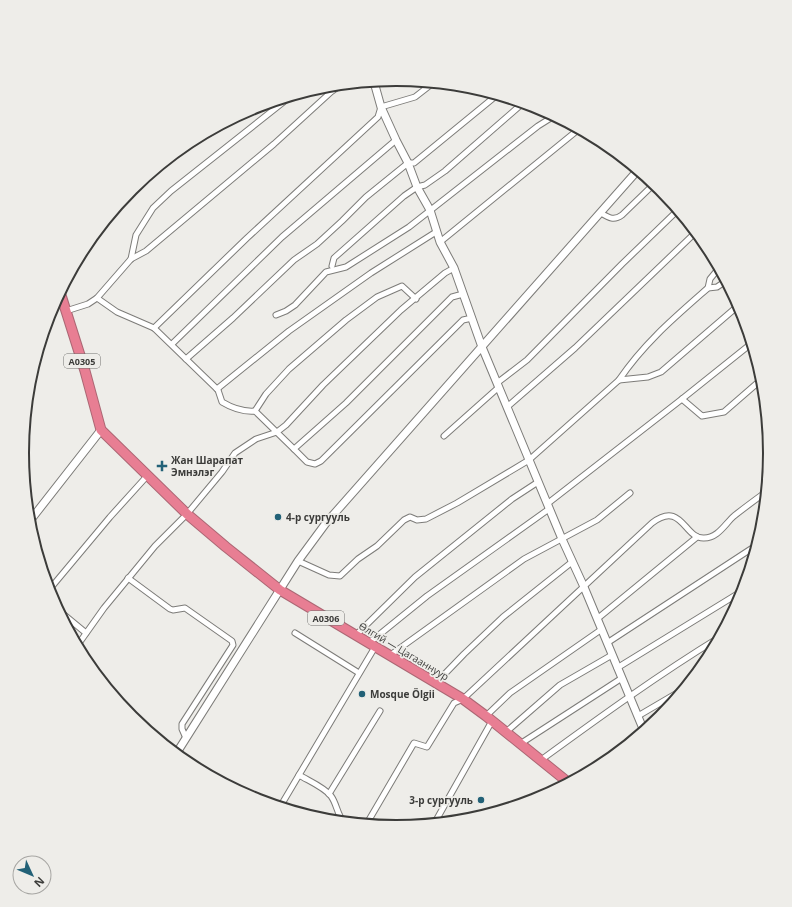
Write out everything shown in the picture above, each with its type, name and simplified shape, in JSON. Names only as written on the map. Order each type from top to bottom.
[{"type":"highway","name":"A0305","points":[[63,300],[85,371],[101,430]]},
{"type":"highway","name":"Өлгий — Цагааннуур","points":[[101,430],[187,514],[280,590],[463,699],[489,718],[564,779]]},
{"type":"street","points":[[375,87],[381,107],[408,163],[416,187],[430,210],[436,232],[454,268],[482,347],[642,726]]},
{"type":"street","points":[[381,107],[415,97],[427,88]]},
{"type":"street","points":[[66,311],[88,304],[97,298],[131,259],[146,251],[274,144],[330,93]]},
{"type":"street","points":[[186,359],[234,318],[294,260],[317,244],[366,197],[408,163],[414,163],[492,99]]},
{"type":"street","points":[[131,259],[136,235],[153,208],[171,191],[279,106]]},
{"type":"street","points":[[154,328],[247,238],[378,117],[381,107]]},
{"type":"street","points":[[332,266],[334,258],[404,196],[416,187],[425,185],[445,171],[518,107]]},
{"type":"street","points":[[276,315],[295,305],[326,272],[346,267],[398,235],[548,120]]},
{"type":"street","points":[[440,242],[574,133]]},
{"type":"street","points":[[172,344],[282,237],[396,140]]},
{"type":"street","points":[[179,749],[298,561],[326,523],[634,175]]},
{"type":"street","points":[[601,213],[612,219],[617,219],[650,188]]},
{"type":"street","points":[[444,436],[527,360],[674,214]]},
{"type":"street","points":[[217,389],[289,331],[371,273],[436,232]]},
{"type":"street","points":[[507,407],[575,348],[691,236]]},
{"type":"street","points":[[81,641],[128,578],[155,546],[187,514],[222,472],[235,453],[256,439],[276,432],[286,425],[323,386],[401,310],[445,273],[454,268]]},
{"type":"street","points":[[298,561],[328,575],[340,576],[358,559],[377,546],[404,520],[410,517],[418,520],[426,519],[457,503],[529,460],[619,380],[636,355],[708,288],[710,279],[715,273]]},
{"type":"street","points":[[708,288],[718,287],[722,284]]},
{"type":"street","points":[[97,298],[117,312],[154,328],[217,389],[222,402],[234,409],[248,412],[255,411],[266,394],[288,368],[346,320],[377,297],[402,286],[416,298]]},
{"type":"street","points":[[294,449],[346,403],[452,297],[463,294]]},
{"type":"street","points":[[619,380],[648,377],[661,372],[734,310]]},
{"type":"street","points":[[255,411],[306,462],[315,464],[321,461],[463,320],[472,318]]},
{"type":"street","points":[[283,802],[358,673],[372,645],[426,596],[548,506],[747,347]]},
{"type":"street","points":[[682,399],[702,416],[724,412],[756,384]]},
{"type":"street","points":[[34,515],[101,430]]},
{"type":"street","points":[[53,585],[110,517],[148,475]]},
{"type":"street","points":[[356,635],[415,577],[512,499],[538,482]]},
{"type":"street","points":[[389,656],[524,559],[596,520],[630,493]]},
{"type":"street","points":[[369,820],[414,743],[427,747],[454,704],[463,699],[660,517],[667,515],[675,518],[683,523],[697,537],[705,538],[720,531],[733,517],[760,496]]},
{"type":"street","points":[[597,619],[697,537]]},
{"type":"street","points":[[607,643],[750,550]]},
{"type":"street","points":[[436,683],[503,617],[572,562]]},
{"type":"street","points":[[128,578],[170,609],[185,608],[232,640],[232,645],[182,724],[182,729],[186,738]]},
{"type":"street","points":[[617,668],[734,596]]},
{"type":"street","points":[[68,618],[86,633]]},
{"type":"street","points":[[437,818],[489,718],[510,693],[602,629]]},
{"type":"street","points":[[295,633],[358,673]]},
{"type":"street","points":[[541,760],[669,668],[710,643]]},
{"type":"street","points":[[506,732],[560,685],[612,655]]},
{"type":"street","points":[[520,744],[622,678]]},
{"type":"street","points":[[638,716],[670,697]]},
{"type":"street","points":[[329,794],[380,711]]},
{"type":"street","points":[[299,775],[329,794],[335,803],[340,816]]},
{"type":"place","name":"Жан Шарапат Эмнэлэг","points":[[162,466]]},
{"type":"place","name":"4-р сургууль","points":[[278,517]]},
{"type":"place","name":"Mosque Ölgii","points":[[362,694]]},
{"type":"place","name":"3-р сургууль","points":[[481,800]]}]
